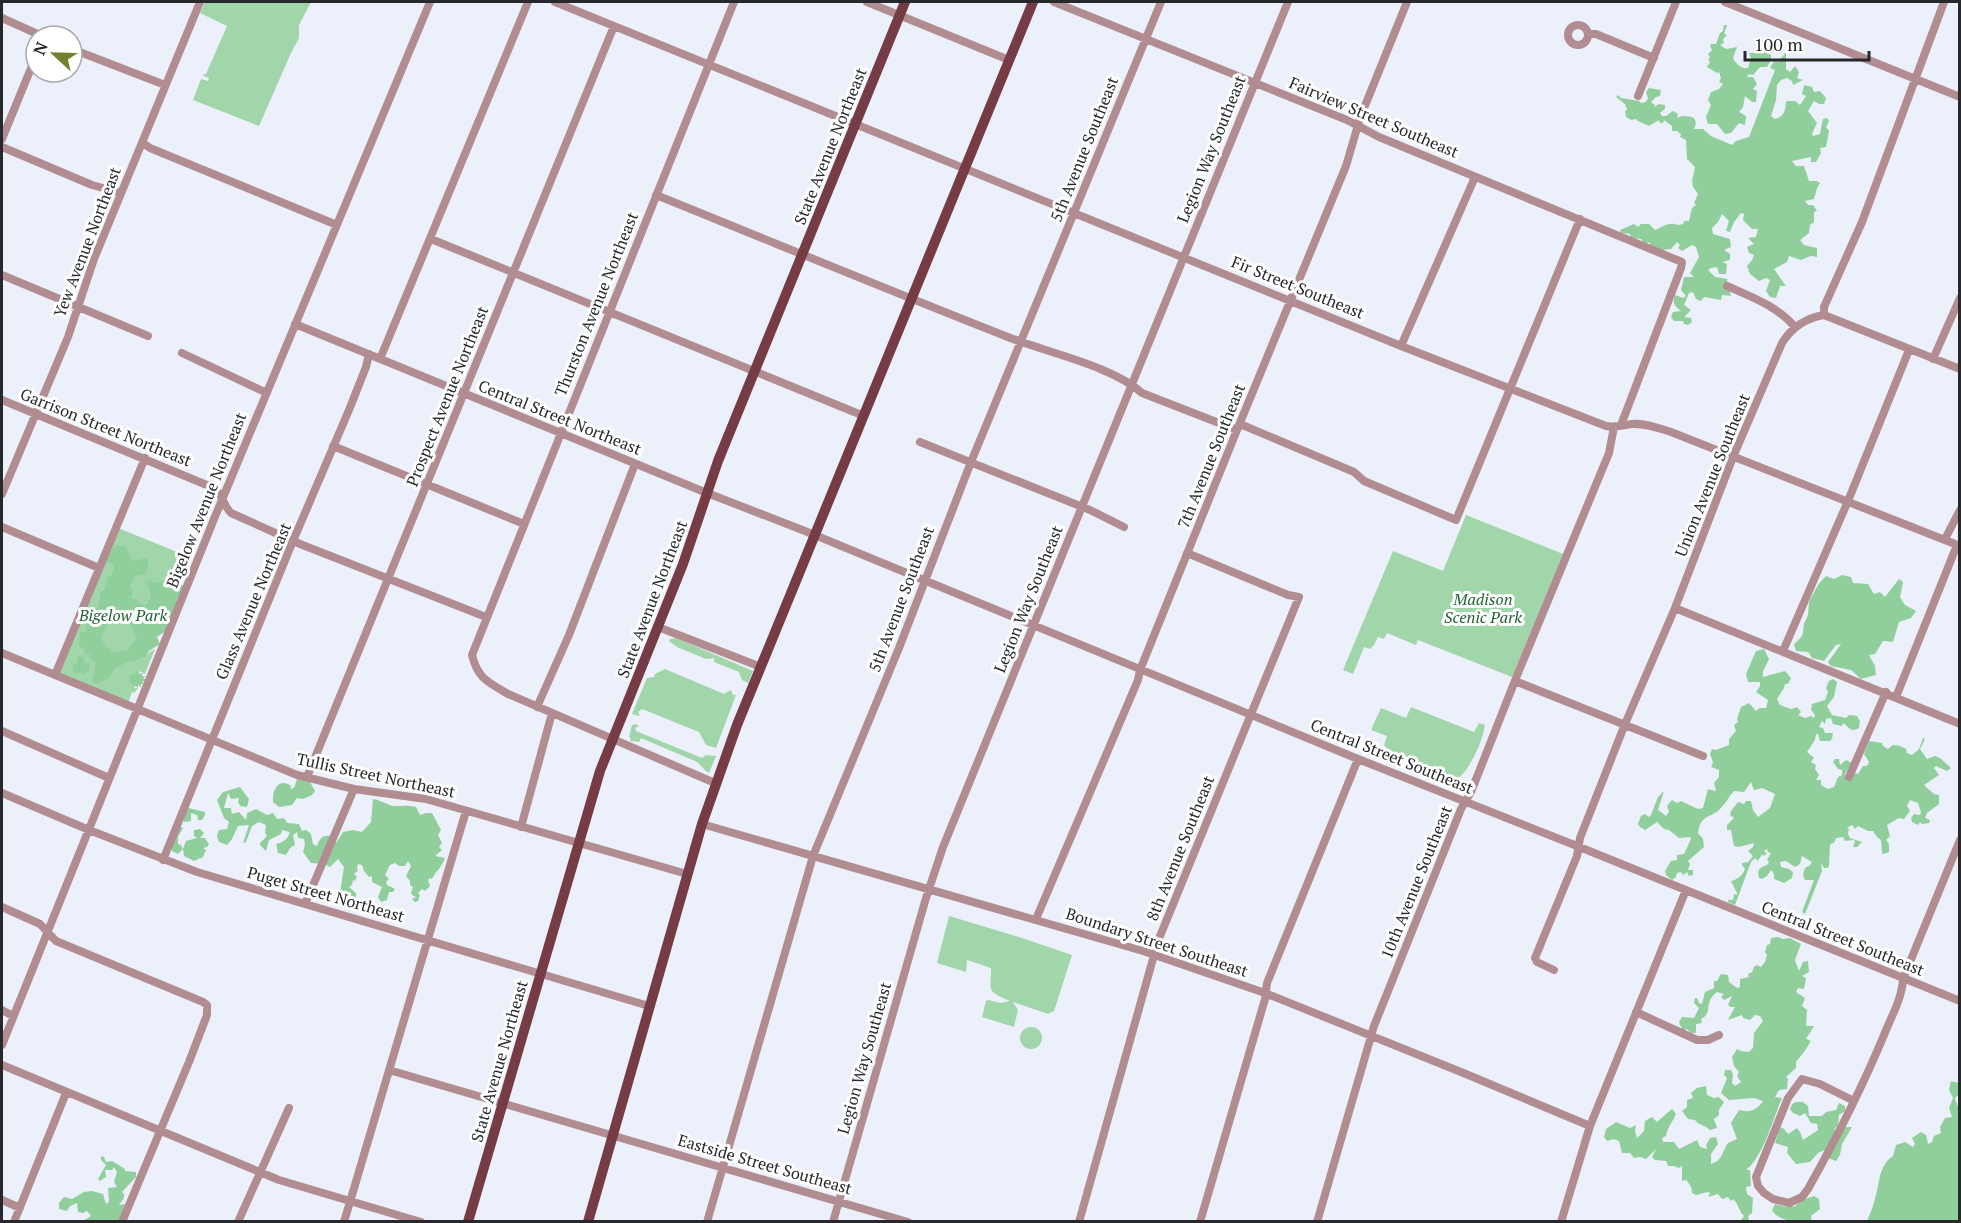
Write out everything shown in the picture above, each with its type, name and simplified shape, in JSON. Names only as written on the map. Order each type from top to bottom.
[{"type":"main road","name":"State Avenue Northeast","points":[[468,1221],[600,771],[691,545],[707,493],[754,371],[905,2]]},
{"type":"main road","points":[[588,1221],[715,783],[1033,2]]},
{"type":"street","name":"Yew Avenue Northeast","points":[[2,494],[68,337],[77,307],[121,193],[200,2]]},
{"type":"street","name":"Bigelow Avenue Northeast","points":[[2,1045],[222,499],[430,2]]},
{"type":"street","points":[[380,359],[528,2]]},
{"type":"street","name":"Fir Street Southeast","points":[[555,2],[1401,346],[1606,426],[1634,424],[1671,432],[1958,545]]},
{"type":"street","name":"Thurston Avenue Northeast","points":[[537,706],[508,694],[484,680],[476,668],[472,655],[734,2]]},
{"type":"street","points":[[867,2],[1009,60]]},
{"type":"street","name":"Fairview Street Southeast","points":[[1054,2],[1347,120],[1369,133],[1682,262],[1626,413],[1618,426]]},
{"type":"street","name":"5th Avenue Southeast","points":[[707,1221],[813,856],[899,648],[971,462],[1161,2]]},
{"type":"street","name":"Legion Way Southeast","points":[[833,1221],[929,888],[958,811],[1288,2]]},
{"type":"street","name":"7th Avenue Southeast","points":[[1036,919],[1137,680],[1346,166],[1357,126],[1407,2]]},
{"type":"street","points":[[1638,96],[1676,2]]},
{"type":"street","points":[[1725,2],[1959,97]]},
{"type":"street","points":[[1824,315],[1824,307],[1862,222],[1944,2]]},
{"type":"street","points":[[2,18],[24,28]]},
{"type":"street","name":"Prospect Avenue Northeast","points":[[308,777],[614,26]]},
{"type":"street","points":[[1588,34],[1596,34],[1654,58]]},
{"type":"street","points":[[84,54],[165,85]]},
{"type":"street","points":[[2,139],[25,84]]},
{"type":"street","points":[[143,143],[150,148],[337,225]]},
{"type":"street","points":[[2,147],[92,185],[121,193]]},
{"type":"street","points":[[1401,346],[1475,177]]},
{"type":"street","points":[[656,195],[1022,342],[1077,361],[1132,384],[1142,393],[1344,467],[1364,481],[1456,520],[1580,219]]},
{"type":"street","points":[[431,238],[864,416]]},
{"type":"street","points":[[2,275],[148,336]]},
{"type":"street","points":[[1727,286],[1785,315],[1795,327],[1816,316],[1824,315],[1959,369]]},
{"type":"street","points":[[1934,359],[1959,298]]},
{"type":"street","name":"Central Street Northeast","points":[[296,324],[815,536]]},
{"type":"street","name":"Union Avenue Southeast","points":[[1554,970],[1537,962],[1535,958],[1577,856],[1577,846],[1625,724],[1675,608],[1733,458],[1782,343],[1795,327]]},
{"type":"street","points":[[1783,651],[1848,501],[1909,350]]},
{"type":"street","points":[[182,353],[267,393]]},
{"type":"street","name":"Glass Avenue Northeast","points":[[163,860],[366,367],[369,354]]},
{"type":"street","name":"Garrison Street Northeast","points":[[2,400],[214,488],[219,492],[225,507],[231,513],[387,579],[486,617]]},
{"type":"street","name":"10th Avenue Southeast","points":[[1317,1221],[1371,1036],[1618,426]]},
{"type":"street","points":[[920,442],[1082,507],[1124,527]]},
{"type":"street","points":[[333,446],[524,524]]},
{"type":"street","points":[[56,675],[145,458]]},
{"type":"street","points":[[635,464],[569,635],[537,706],[715,783]]},
{"type":"street","points":[[1945,539],[1959,510]]},
{"type":"street","points":[[2,527],[99,568]]},
{"type":"street","name":"Central Street Southeast","points":[[815,536],[1358,759],[1959,1001]]},
{"type":"street","points":[[1896,697],[1958,545]]},
{"type":"street","name":"8th Avenue Southeast","points":[[1078,1221],[1158,941],[1299,597],[1288,595],[1187,553]]},
{"type":"street","points":[[1675,608],[1886,692],[1959,724]]},
{"type":"street","points":[[658,627],[761,667]]},
{"type":"street","name":"Tullis Street Northeast","points":[[2,653],[283,770],[354,789],[426,799],[687,874]]},
{"type":"street","points":[[1515,681],[1703,756]]},
{"type":"street","points":[[1849,777],[1886,692]]},
{"type":"street","points":[[521,826],[552,713]]},
{"type":"street","points":[[2,731],[109,778]]},
{"type":"street","points":[[1200,1221],[1267,983],[1358,759]]},
{"type":"street","points":[[305,904],[354,789]]},
{"type":"street","name":"Puget Street Northeast","points":[[2,793],[197,872],[649,1006]]},
{"type":"street","points":[[344,1221],[466,811]]},
{"type":"street","name":"Boundary Street Southeast","points":[[702,824],[1155,955],[1265,993],[1590,1126]]},
{"type":"street","points":[[1854,1101],[1820,1084],[1802,1079],[1788,1098],[1777,1130],[1757,1172],[1756,1181],[1764,1193],[1784,1203],[1796,1201],[1802,1197],[1817,1172],[1854,1101],[1899,999],[1903,979],[1955,861],[1959,840]]},
{"type":"street","points":[[1562,1221],[1590,1126],[1686,890]]},
{"type":"street","points":[[2,907],[40,924],[56,940],[207,1005],[207,1015],[122,1221]]},
{"type":"street","points":[[2,1010],[13,1016]]},
{"type":"street","points":[[1636,1012],[1697,1040],[1708,1040],[1719,1035]]},
{"type":"street","points":[[2,1065],[279,1180],[421,1221]]},
{"type":"street","name":"Eastside Street Southeast","points":[[389,1070],[908,1221]]},
{"type":"street","points":[[14,1221],[66,1093]]},
{"type":"street","points":[[238,1221],[289,1108]]},
{"type":"street","points":[[2,1200],[20,1208]]},
{"type":"green space","points":[[205,2],[311,2],[299,25],[299,38],[259,126],[193,100],[201,79],[208,81],[209,78],[202,75],[206,74],[227,26],[200,13]]},
{"type":"green space","points":[[1724,25],[1727,25],[1724,34],[1727,35],[1723,39],[1724,43],[1720,45],[1726,49],[1737,47],[1733,58],[1739,66],[1748,68],[1751,58],[1749,53],[1764,52],[1771,55],[1767,67],[1760,67],[1753,75],[1749,74],[1747,77],[1753,77],[1757,84],[1753,89],[1757,91],[1756,102],[1752,102],[1745,96],[1743,107],[1739,112],[1746,116],[1745,125],[1739,123],[1731,133],[1725,134],[1717,124],[1708,124],[1706,117],[1711,105],[1708,100],[1711,92],[1719,89],[1723,84],[1719,82],[1721,78],[1719,72],[1707,67],[1710,62],[1708,54],[1712,50],[1710,46],[1716,44]]},
{"type":"green space","points":[[1786,52],[1786,69],[1790,72],[1795,66],[1799,72],[1797,78],[1803,80],[1793,85],[1792,81],[1787,78],[1781,80],[1777,85],[1776,100],[1771,116],[1775,119],[1783,115],[1786,101],[1795,101],[1800,105],[1806,96],[1802,94],[1804,85],[1812,87],[1814,92],[1820,91],[1826,98],[1824,104],[1814,101],[1808,111],[1817,123],[1813,136],[1820,134],[1823,119],[1827,118],[1829,121],[1826,127],[1829,131],[1826,147],[1820,148],[1821,153],[1816,162],[1811,162],[1811,157],[1792,161],[1796,166],[1804,166],[1809,181],[1820,183],[1814,199],[1805,201],[1808,205],[1813,205],[1817,211],[1814,212],[1814,222],[1810,225],[1809,233],[1800,240],[1804,245],[1817,248],[1817,257],[1811,256],[1801,260],[1789,256],[1787,262],[1774,269],[1786,286],[1780,286],[1776,298],[1770,297],[1766,291],[1770,280],[1766,278],[1759,281],[1750,274],[1747,266],[1754,255],[1749,253],[1747,247],[1754,244],[1748,238],[1756,237],[1758,229],[1752,229],[1743,220],[1744,214],[1741,213],[1730,232],[1726,231],[1729,221],[1722,214],[1712,228],[1713,234],[1730,239],[1731,247],[1724,250],[1730,254],[1730,260],[1722,262],[1727,264],[1726,274],[1719,274],[1717,267],[1708,270],[1715,277],[1728,279],[1731,296],[1722,295],[1721,300],[1704,297],[1701,301],[1696,299],[1693,292],[1689,293],[1684,305],[1691,310],[1684,317],[1691,318],[1692,322],[1688,325],[1683,321],[1674,321],[1671,317],[1673,312],[1681,311],[1675,305],[1675,295],[1683,298],[1686,296],[1681,290],[1684,277],[1694,277],[1690,273],[1699,257],[1696,247],[1692,245],[1682,251],[1678,248],[1680,245],[1677,242],[1671,249],[1653,251],[1649,242],[1645,244],[1641,239],[1631,238],[1630,234],[1621,233],[1620,230],[1634,224],[1638,227],[1641,224],[1649,224],[1655,230],[1669,224],[1678,225],[1689,221],[1698,194],[1692,181],[1695,167],[1687,159],[1686,140],[1680,137],[1681,134],[1677,131],[1672,131],[1672,126],[1664,120],[1663,123],[1659,120],[1649,126],[1636,119],[1631,120],[1626,117],[1625,104],[1616,97],[1618,95],[1621,98],[1641,103],[1646,102],[1648,98],[1646,92],[1649,88],[1661,90],[1660,96],[1651,102],[1655,105],[1654,107],[1659,104],[1665,105],[1665,109],[1660,113],[1662,116],[1673,111],[1678,114],[1677,118],[1686,116],[1694,118],[1696,123],[1694,129],[1703,129],[1711,136],[1732,145],[1736,141],[1749,137],[1775,70],[1770,68],[1774,61],[1778,62]]},
{"type":"green space","name":"Madison Scenic Park","points":[[1466,515],[1563,554],[1512,677],[1418,640],[1416,645],[1387,633],[1384,639],[1378,637],[1370,649],[1364,647],[1353,674],[1343,670],[1393,551],[1443,571]]},
{"type":"green space","name":"Bigelow Park","points":[[118,528],[187,556],[146,657],[155,649],[145,674],[140,671],[134,688],[138,688],[134,693],[132,692],[128,703],[58,675]]},
{"type":"green space","points":[[126,546],[132,561],[147,558],[149,566],[145,574],[136,576],[129,586],[133,590],[131,599],[137,599],[139,604],[147,605],[151,596],[147,583],[149,580],[156,583],[174,580],[183,586],[173,614],[165,622],[166,631],[157,637],[160,644],[149,651],[146,657],[115,668],[109,678],[97,684],[93,682],[92,676],[96,673],[94,671],[96,662],[91,660],[91,655],[85,654],[83,648],[79,646],[80,632],[87,631],[85,627],[89,621],[83,617],[98,607],[101,592],[105,590],[107,577],[111,576],[114,570],[113,564],[107,562],[106,550]],"holes":[[[112,606],[126,618],[137,638],[127,651],[112,652],[105,646],[101,637],[107,620],[101,615],[106,608]]]},
{"type":"green space","points":[[1842,575],[1851,577],[1853,583],[1868,584],[1874,594],[1880,592],[1885,597],[1899,579],[1903,582],[1900,597],[1905,605],[1916,611],[1911,618],[1899,622],[1893,642],[1883,641],[1875,654],[1869,655],[1875,666],[1876,675],[1861,679],[1851,670],[1831,666],[1828,662],[1841,644],[1836,645],[1824,661],[1812,658],[1808,652],[1796,651],[1794,644],[1802,635],[1809,602],[1819,584],[1826,576],[1834,579]]},
{"type":"green space","points":[[676,638],[753,671],[748,683],[742,680],[739,672],[714,662],[714,658],[706,659],[677,647],[669,641]]},
{"type":"green space","points":[[1764,649],[1769,659],[1763,671],[1763,677],[1785,671],[1791,678],[1777,699],[1780,705],[1791,709],[1797,707],[1801,712],[1798,715],[1814,718],[1815,715],[1811,710],[1812,704],[1825,700],[1828,692],[1826,688],[1829,681],[1833,679],[1837,682],[1834,697],[1827,706],[1832,715],[1846,718],[1849,715],[1857,716],[1860,721],[1859,728],[1853,730],[1843,723],[1842,726],[1833,724],[1831,718],[1826,719],[1825,724],[1822,721],[1819,727],[1823,728],[1825,733],[1833,733],[1832,739],[1820,741],[1816,734],[1807,752],[1814,758],[1811,762],[1816,765],[1815,769],[1819,775],[1816,780],[1821,780],[1821,785],[1828,789],[1834,787],[1838,777],[1842,775],[1842,770],[1838,769],[1833,762],[1835,759],[1839,759],[1840,765],[1846,760],[1852,763],[1845,774],[1847,780],[1855,773],[1858,774],[1863,766],[1867,766],[1869,762],[1864,754],[1869,741],[1882,743],[1888,749],[1893,745],[1900,746],[1912,755],[1919,749],[1923,738],[1925,739],[1920,749],[1927,759],[1935,756],[1951,768],[1947,771],[1936,766],[1934,768],[1939,775],[1924,785],[1934,794],[1939,795],[1939,804],[1927,813],[1925,818],[1930,820],[1929,823],[1920,822],[1918,825],[1912,822],[1911,818],[1914,814],[1920,815],[1921,812],[1918,803],[1910,800],[1907,806],[1910,811],[1904,819],[1899,818],[1887,825],[1890,836],[1886,840],[1889,844],[1889,852],[1882,853],[1881,840],[1873,831],[1858,826],[1855,829],[1852,825],[1847,828],[1850,838],[1862,842],[1857,847],[1853,847],[1855,841],[1845,841],[1843,837],[1836,838],[1834,843],[1830,844],[1829,866],[1824,868],[1821,863],[1822,871],[1805,914],[1802,912],[1814,880],[1805,880],[1803,875],[1805,868],[1812,862],[1802,856],[1800,864],[1795,867],[1786,861],[1780,862],[1781,867],[1793,872],[1792,878],[1784,883],[1774,879],[1771,870],[1762,879],[1759,878],[1758,872],[1769,862],[1767,860],[1771,853],[1767,849],[1764,851],[1767,854],[1763,856],[1762,854],[1758,861],[1755,858],[1751,862],[1735,905],[1728,902],[1728,900],[1733,900],[1734,894],[1737,895],[1731,881],[1740,877],[1744,871],[1742,863],[1748,862],[1753,856],[1748,851],[1754,843],[1734,846],[1731,830],[1727,830],[1727,825],[1734,818],[1730,815],[1731,811],[1738,802],[1744,804],[1746,801],[1751,801],[1758,817],[1770,808],[1775,794],[1762,788],[1754,790],[1751,782],[1744,792],[1734,791],[1721,808],[1701,822],[1698,833],[1703,839],[1704,847],[1688,861],[1690,864],[1688,870],[1693,870],[1693,875],[1689,876],[1687,872],[1683,875],[1681,872],[1677,873],[1672,880],[1665,871],[1671,861],[1677,860],[1677,855],[1684,854],[1690,837],[1679,838],[1657,822],[1645,830],[1638,824],[1641,816],[1651,815],[1658,797],[1664,791],[1658,810],[1666,816],[1669,812],[1667,806],[1672,800],[1677,803],[1681,801],[1698,809],[1703,808],[1708,789],[1716,791],[1714,783],[1719,777],[1719,770],[1711,767],[1712,749],[1716,750],[1729,745],[1729,739],[1736,731],[1734,725],[1738,722],[1741,707],[1749,703],[1756,711],[1766,708],[1768,700],[1756,692],[1760,682],[1748,682],[1746,674],[1756,651]]},
{"type":"green space","points":[[79,655],[85,660],[84,664],[89,663],[89,671],[86,671],[85,675],[79,672],[76,674],[72,669]]},
{"type":"green space","points":[[665,669],[724,694],[731,690],[733,695],[736,695],[716,748],[706,745],[699,732],[642,709],[638,712],[640,716],[632,714],[647,678],[654,677],[655,674]]},
{"type":"green space","points":[[134,671],[135,674],[139,671],[138,674],[143,673],[142,676],[146,676],[143,678],[146,680],[142,682],[145,684],[141,684],[141,688],[139,685],[137,688],[133,687],[132,682],[127,681],[130,680],[130,674],[133,675]]},
{"type":"green space","points":[[1411,707],[1474,732],[1479,723],[1485,725],[1474,757],[1459,778],[1453,782],[1427,770],[1425,773],[1391,752],[1384,745],[1387,736],[1371,730],[1381,708],[1406,718]]},
{"type":"green space","points":[[632,725],[639,726],[635,728],[636,731],[702,758],[706,755],[716,756],[709,773],[697,762],[641,738],[639,742],[630,741]]},
{"type":"green space","points":[[297,779],[309,780],[315,791],[303,799],[297,798],[292,805],[279,807],[273,802],[277,786],[283,783],[291,786],[290,789],[294,788]]},
{"type":"green space","points":[[240,787],[249,799],[247,807],[240,806],[239,798],[231,799],[228,793],[224,808],[231,808],[232,814],[239,812],[246,820],[247,813],[256,809],[267,815],[273,813],[277,819],[284,818],[287,823],[299,824],[302,831],[306,830],[311,834],[313,844],[317,846],[320,839],[324,837],[332,836],[336,843],[343,832],[353,830],[362,832],[371,822],[373,799],[394,806],[416,807],[420,815],[432,813],[441,830],[438,835],[442,843],[439,847],[442,850],[435,856],[445,858],[432,879],[428,880],[430,886],[418,893],[420,895],[418,901],[415,902],[412,899],[416,897],[411,893],[413,887],[406,876],[411,866],[408,861],[405,866],[395,863],[390,865],[385,875],[389,879],[386,882],[395,889],[389,892],[387,900],[381,902],[378,897],[382,887],[372,882],[372,876],[369,877],[362,865],[358,864],[358,871],[354,875],[357,876],[349,887],[356,893],[356,897],[343,896],[340,893],[344,867],[338,859],[330,867],[311,863],[303,852],[304,839],[298,838],[297,832],[293,835],[295,845],[286,855],[278,853],[276,844],[285,840],[290,832],[282,830],[281,834],[269,840],[266,851],[260,843],[267,836],[266,825],[259,822],[252,826],[246,842],[243,843],[249,825],[238,826],[227,845],[219,842],[217,836],[219,830],[227,829],[229,822],[224,818],[217,800],[223,792]]},
{"type":"green space","points":[[188,808],[205,812],[202,820],[198,820],[197,815],[191,813],[191,821],[184,822],[183,818]]},
{"type":"green space","points":[[180,826],[183,828],[178,837],[178,844],[183,849],[178,854],[172,851],[171,845]]},
{"type":"green space","points":[[200,829],[204,833],[200,838],[205,838],[209,844],[203,848],[206,850],[203,857],[194,861],[184,856],[183,849],[186,841],[197,838],[194,836],[194,830]]},
{"type":"green space","points":[[949,916],[1072,955],[1054,1011],[1048,1014],[1013,1002],[1018,1010],[1014,1027],[982,1017],[986,1001],[1001,1003],[1010,1001],[993,992],[991,968],[967,960],[966,972],[937,963]]},
{"type":"green space","points":[[1771,938],[1790,938],[1801,944],[1795,960],[1799,971],[1803,962],[1808,961],[1809,972],[1802,976],[1806,978],[1804,989],[1798,988],[1796,992],[1805,998],[1802,1006],[1807,1010],[1806,1026],[1814,1026],[1806,1039],[1811,1041],[1796,1062],[1796,1068],[1786,1077],[1788,1079],[1787,1089],[1779,1090],[1775,1097],[1782,1098],[1767,1137],[1758,1156],[1746,1170],[1750,1170],[1751,1186],[1746,1187],[1747,1194],[1753,1198],[1752,1213],[1748,1216],[1747,1221],[1740,1221],[1744,1216],[1733,1199],[1731,1201],[1728,1197],[1722,1199],[1718,1194],[1708,1197],[1710,1193],[1708,1192],[1696,1195],[1692,1193],[1686,1180],[1682,1181],[1682,1165],[1680,1168],[1668,1166],[1666,1161],[1655,1160],[1652,1157],[1656,1149],[1646,1159],[1634,1158],[1630,1153],[1622,1153],[1619,1141],[1613,1139],[1607,1141],[1604,1137],[1606,1129],[1616,1122],[1630,1128],[1636,1125],[1637,1138],[1644,1131],[1645,1121],[1652,1117],[1657,1122],[1672,1109],[1676,1114],[1666,1136],[1662,1138],[1663,1142],[1674,1142],[1679,1149],[1697,1140],[1700,1147],[1707,1149],[1706,1145],[1710,1138],[1716,1137],[1718,1144],[1711,1154],[1711,1164],[1720,1158],[1728,1143],[1737,1139],[1731,1123],[1739,1110],[1753,1110],[1763,1101],[1754,1098],[1729,1100],[1721,1093],[1727,1078],[1724,1075],[1725,1070],[1731,1070],[1732,1083],[1735,1086],[1741,1082],[1732,1057],[1737,1049],[1749,1052],[1753,1048],[1754,1033],[1763,1021],[1760,1016],[1755,1015],[1750,1020],[1743,1018],[1742,1015],[1728,1020],[1735,1007],[1728,1005],[1732,996],[1724,1000],[1721,997],[1724,994],[1717,992],[1710,1000],[1707,1014],[1701,1019],[1702,1023],[1696,1024],[1696,1033],[1691,1033],[1687,1029],[1683,1031],[1679,1022],[1682,1017],[1694,1018],[1699,1008],[1694,1003],[1695,998],[1702,1004],[1705,992],[1714,988],[1714,981],[1717,981],[1721,974],[1728,975],[1729,982],[1737,988],[1740,987],[1740,979],[1749,977],[1748,974],[1754,967],[1757,965],[1761,967],[1765,962],[1767,955],[1765,952]]},
{"type":"green space","points":[[1031,1027],[1039,1030],[1042,1038],[1039,1046],[1031,1049],[1023,1046],[1020,1038],[1023,1030]]},
{"type":"green space","points":[[1951,1081],[1959,1083],[1959,1094],[1955,1098],[1960,1113],[1959,1221],[1867,1221],[1882,1170],[1893,1156],[1896,1145],[1905,1142],[1913,1147],[1915,1144],[1912,1138],[1921,1132],[1926,1135],[1928,1144],[1932,1142],[1934,1136],[1941,1133],[1940,1127],[1945,1118],[1952,1117],[1949,1108],[1953,1098],[1949,1090]]},
{"type":"green space","points":[[1706,1086],[1707,1095],[1714,1098],[1719,1097],[1724,1102],[1719,1115],[1714,1119],[1717,1128],[1710,1130],[1695,1120],[1688,1119],[1682,1111],[1687,1107],[1687,1100],[1693,1098],[1691,1093],[1697,1088]]},
{"type":"green space","points":[[1796,1102],[1803,1102],[1808,1106],[1809,1116],[1822,1116],[1826,1112],[1836,1110],[1839,1103],[1845,1106],[1845,1111],[1839,1115],[1838,1125],[1834,1129],[1841,1133],[1846,1127],[1852,1127],[1842,1144],[1836,1161],[1830,1159],[1825,1150],[1818,1153],[1810,1162],[1796,1164],[1787,1153],[1788,1147],[1775,1143],[1780,1127],[1788,1134],[1797,1128],[1803,1140],[1818,1130],[1817,1124],[1811,1123],[1805,1113],[1800,1116],[1793,1113],[1790,1109]]},
{"type":"green space","points":[[101,1156],[106,1162],[112,1161],[125,1171],[136,1172],[136,1177],[122,1192],[124,1198],[119,1205],[125,1204],[119,1221],[83,1221],[91,1216],[87,1211],[78,1212],[77,1203],[70,1206],[67,1211],[59,1209],[59,1203],[64,1197],[72,1199],[84,1192],[92,1191],[103,1194],[106,1204],[109,1202],[108,1188],[117,1187],[114,1182],[117,1172],[114,1167],[112,1170],[105,1170],[106,1177],[100,1181],[98,1179],[106,1165],[101,1160]]},
{"type":"green space","points":[[1814,1196],[1819,1199],[1820,1209],[1811,1216],[1812,1221],[1784,1219],[1772,1210],[1775,1204],[1794,1207],[1802,1200]]}]
